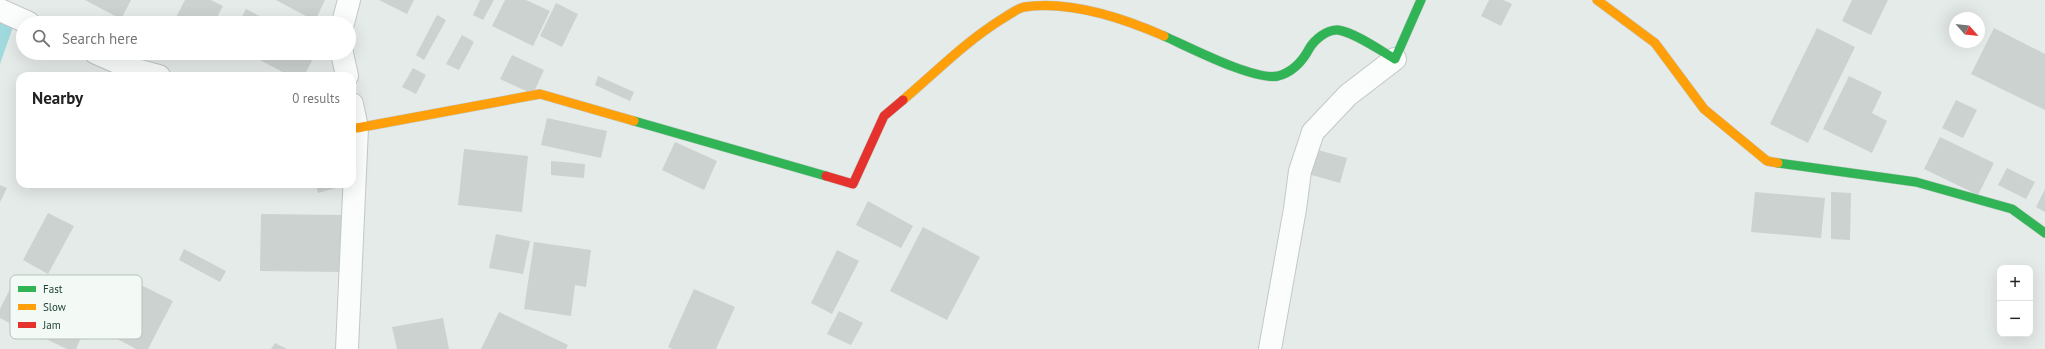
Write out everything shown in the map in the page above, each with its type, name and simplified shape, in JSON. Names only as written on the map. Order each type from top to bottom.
[{"type":"street","points":[[345,16],[349,0]]},
{"type":"street","points":[[1270,349],[1294,217],[1300,171],[1313,132],[1348,95],[1395,59],[1421,0]]},
{"type":"street","points":[[1597,0],[1655,43],[1704,110],[1767,161],[1916,182],[2012,209],[2045,233]]},
{"type":"street","points":[[356,127],[540,94],[854,184],[884,116],[925,81],[947,59],[988,28],[1024,8],[1048,3],[1073,4],[1115,16],[1250,73],[1262,75],[1278,76],[1293,70],[1304,58],[1312,44],[1327,32],[1338,30],[1364,41],[1395,59]]},
{"type":"street","points":[[0,10],[16,17]]},
{"type":"street","points":[[112,60],[144,72]]},
{"type":"street","points":[[344,60],[346,72]]},
{"type":"street","points":[[348,349],[352,188]]},
{"type":"water","points":[[0,19],[13,27],[0,64]]},
{"type":"building","points":[[85,0],[131,0],[123,16],[115,16]]},
{"type":"building","points":[[185,0],[211,0],[223,6],[218,16],[177,16]]},
{"type":"building","points":[[276,0],[325,0],[317,16],[306,16]]},
{"type":"building","points":[[379,0],[414,0],[407,14]]},
{"type":"building","points":[[480,0],[494,0],[483,20],[473,15]]},
{"type":"building","points":[[505,0],[526,0],[550,11],[533,46],[492,26]]},
{"type":"building","points":[[1489,0],[1503,0],[1512,4],[1501,26],[1481,16]]},
{"type":"building","points":[[1852,0],[1888,0],[1871,35],[1842,21]]},
{"type":"building","points":[[556,3],[578,14],[562,47],[540,36]]},
{"type":"building","points":[[246,9],[259,16],[242,16]]},
{"type":"building","points":[[437,15],[446,20],[424,60],[416,55]]},
{"type":"building","points":[[1817,28],[1855,47],[1808,143],[1770,124]]},
{"type":"building","points":[[1994,28],[2045,54],[2045,110],[1971,74]]},
{"type":"building","points":[[462,35],[474,42],[459,70],[446,64]]},
{"type":"building","points":[[512,55],[544,70],[533,94],[500,79]]},
{"type":"building","points":[[260,60],[312,60],[306,72],[282,72]]},
{"type":"building","points":[[413,68],[426,75],[416,94],[402,87]]},
{"type":"building","points":[[598,76],[634,92],[630,101],[595,85]]},
{"type":"building","points":[[1849,76],[1882,92],[1872,113],[1887,121],[1872,153],[1823,129]]},
{"type":"building","points":[[1956,100],[1977,110],[1963,138],[1942,128]]},
{"type":"building","points":[[547,118],[607,131],[601,158],[541,145]]},
{"type":"building","points":[[1940,137],[1994,163],[1978,195],[1924,169]]},
{"type":"building","points":[[675,142],[717,161],[704,190],[662,170]]},
{"type":"building","points":[[464,149],[528,156],[522,212],[458,205]]},
{"type":"building","points":[[1314,149],[1347,158],[1340,183],[1308,174]]},
{"type":"building","points":[[551,161],[585,164],[584,178],[551,175]]},
{"type":"building","points":[[2007,168],[2035,182],[2026,199],[1998,185]]},
{"type":"building","points":[[0,185],[7,188],[0,202]]},
{"type":"building","points":[[317,188],[336,188],[318,193]]},
{"type":"building","points":[[2045,189],[2045,212],[2036,207]]},
{"type":"building","points":[[1755,192],[1825,198],[1821,238],[1751,232]]},
{"type":"building","points":[[1831,192],[1851,193],[1850,240],[1831,239]]},
{"type":"building","points":[[868,201],[913,226],[901,248],[856,225]]},
{"type":"building","points":[[48,213],[74,226],[48,274],[23,260]]},
{"type":"building","points":[[261,214],[343,215],[342,272],[260,271]]},
{"type":"building","points":[[923,227],[980,257],[947,320],[890,291]]},
{"type":"building","points":[[496,234],[530,241],[523,274],[489,268]]},
{"type":"building","points":[[534,242],[591,250],[586,287],[575,285],[571,316],[524,309]]},
{"type":"building","points":[[184,249],[226,271],[220,282],[179,260]]},
{"type":"building","points":[[837,250],[859,261],[832,314],[811,303]]},
{"type":"building","points":[[142,286],[173,301],[148,349],[136,349],[117,339],[142,339]]},
{"type":"building","points":[[10,289],[10,323],[0,318],[0,309]]},
{"type":"building","points":[[694,289],[735,307],[716,349],[672,349],[668,347]]},
{"type":"building","points":[[839,311],[863,323],[851,345],[827,334]]},
{"type":"building","points":[[499,312],[568,345],[566,349],[481,349]]},
{"type":"building","points":[[443,318],[449,349],[397,349],[392,327]]},
{"type":"building","points":[[46,339],[80,339],[76,349],[67,349]]},
{"type":"building","points":[[275,343],[287,349],[271,349]]},
{"type":"traffic: fast","points":[[1164,36],[1221,62],[1238,68],[1267,76],[1278,76],[1293,69],[1317,39],[1325,33],[1334,30],[1352,34],[1395,59],[1421,0]]},
{"type":"traffic: fast","points":[[634,121],[826,176]]},
{"type":"traffic: fast","points":[[1778,163],[1916,182],[2012,209],[2045,233]]},
{"type":"traffic: slow","points":[[1597,0],[1655,43],[1704,109],[1767,161],[1778,163]]},
{"type":"traffic: slow","points":[[903,100],[976,37],[1013,12],[1024,7],[1042,5],[1078,8],[1114,17],[1164,36]]},
{"type":"traffic: slow","points":[[356,128],[540,94],[634,121]]},
{"type":"traffic: jam","points":[[826,176],[853,184],[884,116],[903,100]]}]
